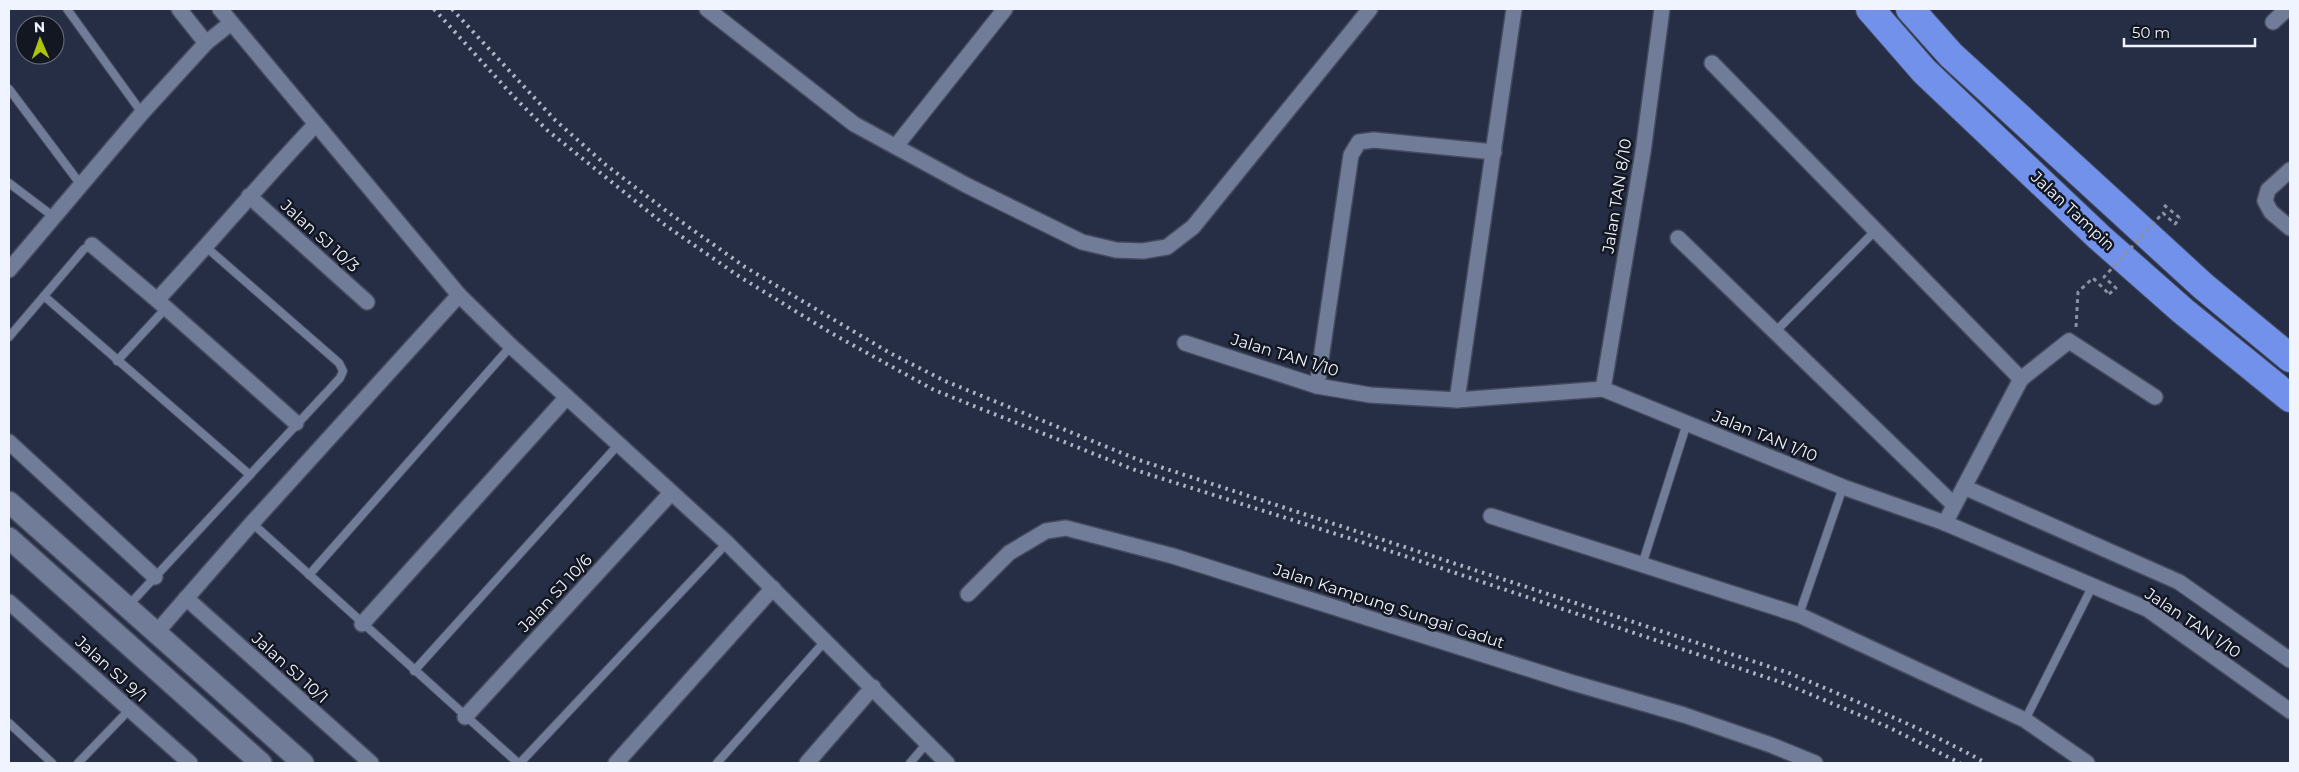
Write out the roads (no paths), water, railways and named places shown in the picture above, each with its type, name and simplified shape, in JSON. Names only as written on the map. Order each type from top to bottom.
[{"type":"highway","name":"Jalan Tampin","points":[[1870,9],[1924,71],[2099,237],[2183,311],[2290,398]]},
{"type":"highway","name":"Jalan Tampin","points":[[1910,9],[1951,55],[1995,96],[2202,286],[2290,358]]},
{"type":"street","points":[[179,9],[206,43]]},
{"type":"street","points":[[220,9],[458,295],[567,398],[727,543],[947,763]]},
{"type":"street","points":[[707,9],[854,124],[966,185],[1082,242],[1116,250],[1143,251],[1167,247],[1193,227],[1370,9]]},
{"type":"street","points":[[896,146],[1005,9]]},
{"type":"street","points":[[1457,400],[1514,9]]},
{"type":"street","name":"Jalan TAN 8/10","points":[[1603,389],[1643,152],[1662,9]]},
{"type":"street","points":[[2273,22],[2286,9]]},
{"type":"street","points":[[9,270],[142,112],[206,43],[230,23]]},
{"type":"street","points":[[1712,63],[2021,378]]},
{"type":"street","points":[[161,304],[249,196],[315,125]]},
{"type":"street","points":[[1317,386],[1350,154],[1359,142],[1374,140],[1494,152]]},
{"type":"street","points":[[2290,170],[2268,190],[2265,201],[2271,212],[2290,228]]},
{"type":"street","name":"Jalan SJ 10/3","points":[[249,196],[367,302]]},
{"type":"street","points":[[1678,238],[1954,505]]},
{"type":"street","points":[[92,245],[296,423]]},
{"type":"street","points":[[156,633],[252,523],[458,295]]},
{"type":"street","points":[[1945,523],[2021,378],[2068,341],[2155,397]]},
{"type":"street","name":"Jalan TAN 1/10","points":[[1185,343],[1317,386],[1370,395],[1457,400],[1603,389],[1844,487],[1945,523],[2147,609],[2290,711]]},
{"type":"street","points":[[362,624],[567,398]]},
{"type":"street","points":[[9,442],[155,577]]},
{"type":"street","points":[[1964,487],[2179,582],[2290,660]]},
{"type":"street","name":"Jalan SJ 10/6","points":[[465,717],[671,493]]},
{"type":"street","points":[[9,502],[303,763]]},
{"type":"street","points":[[1491,516],[1799,615],[2025,720],[2087,763]]},
{"type":"street","name":"Jalan Kampung Sungai Gadut","points":[[968,594],[1009,553],[1046,531],[1066,528],[1173,556],[1570,682],[1684,715],[1771,745],[1815,763]]},
{"type":"street","points":[[9,538],[261,763]]},
{"type":"street","points":[[616,763],[773,588]]},
{"type":"street","name":"Jalan SJ 10/1","points":[[186,598],[371,763]]},
{"type":"street","name":"Jalan SJ 9/1","points":[[9,602],[190,763]]},
{"type":"street","points":[[807,763],[873,687]]},
{"type":"lane","points":[[67,9],[142,112]]},
{"type":"lane","points":[[9,89],[81,185]]},
{"type":"lane","points":[[9,183],[54,217]]},
{"type":"lane","points":[[1775,332],[1876,230]]},
{"type":"lane","points":[[9,337],[84,249],[92,245]]},
{"type":"lane","points":[[127,607],[296,423],[340,378],[343,371],[339,363],[206,247]]},
{"type":"lane","points":[[44,296],[250,475]]},
{"type":"lane","points":[[117,361],[161,304]]},
{"type":"lane","points":[[309,575],[511,346]]},
{"type":"lane","points":[[1642,564],[1687,423]]},
{"type":"lane","points":[[414,671],[618,445]]},
{"type":"lane","points":[[1799,615],[1844,487]]},
{"type":"lane","points":[[252,523],[465,717],[519,763],[727,543]]},
{"type":"lane","points":[[2025,720],[2093,585]]},
{"type":"lane","points":[[717,763],[826,640]]},
{"type":"lane","points":[[78,763],[130,709]]},
{"type":"lane","points":[[9,723],[52,763]]},
{"type":"lane","points":[[910,763],[927,743]]},
{"type":"railway","points":[[434,9],[514,97],[547,130],[665,225],[740,277],[831,333],[934,390],[1132,469],[1396,553],[1786,684],[1888,727],[1960,763]]},
{"type":"railway","points":[[452,9],[555,120],[606,165],[669,213],[745,267],[890,353],[945,381],[1139,460],[1789,673],[1913,727],[1986,763]]}]
